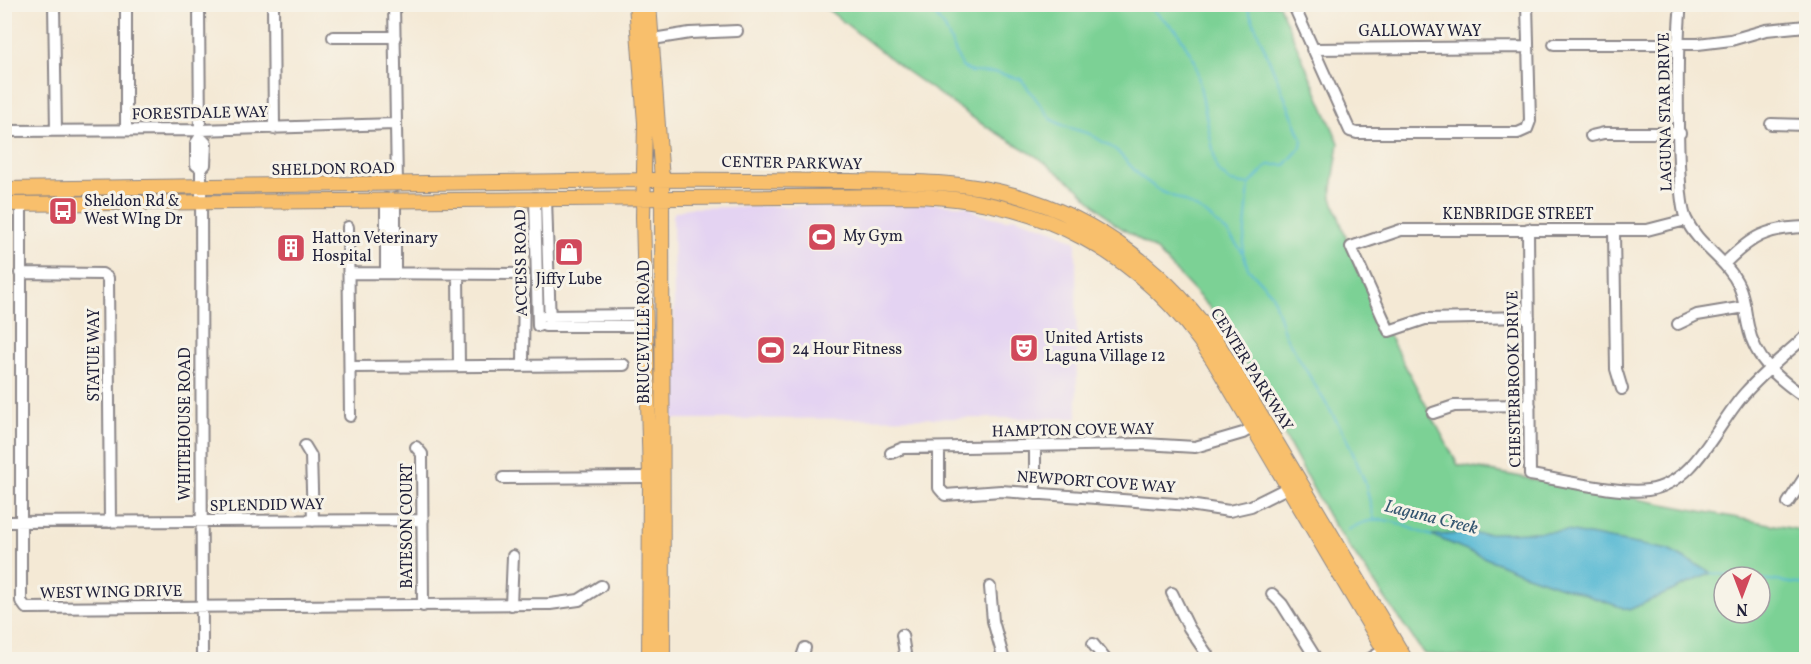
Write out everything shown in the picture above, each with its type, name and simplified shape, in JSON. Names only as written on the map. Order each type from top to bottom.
[{"type":"main road","name":"BRUCEVILLE ROAD","points":[[636,4],[645,123],[644,198],[650,477],[649,660]]},
{"type":"main road","name":"BRUCEVILLE ROAD","points":[[649,4],[662,180],[663,660]]},
{"type":"main road","name":"SHELDON ROAD","points":[[4,204],[397,185],[662,180]]},
{"type":"main road","name":"CENTER PARKWAY","points":[[662,180],[948,183],[994,198],[1039,217],[1083,237],[1124,262],[1150,284],[1200,339],[1390,651],[1406,660]]},
{"type":"main road","points":[[841,196],[843,191],[848,189],[866,189],[892,182]]},
{"type":"main road","name":"SHELDON ROAD","points":[[4,189],[199,196],[391,199],[662,197]]},
{"type":"main road","name":"CENTER PARKWAY","points":[[662,197],[944,196],[994,198],[1053,208],[1102,232],[1156,272],[1191,307],[1220,347],[1390,651]]},
{"type":"main road","points":[[647,327],[653,355],[656,403],[662,411]]},
{"type":"street","points":[[54,4],[56,131]]},
{"type":"street","points":[[126,4],[126,130]]},
{"type":"street","points":[[199,4],[200,134]]},
{"type":"street","points":[[273,4],[274,129]]},
{"type":"street","points":[[394,4],[397,185]]},
{"type":"street","points":[[1293,4],[1350,131],[1357,133],[1518,133],[1527,129],[1530,122],[1527,4]]},
{"type":"street","name":"LAGUNA STAR DRIVE","points":[[1681,4],[1680,133],[1682,199],[1686,220],[1703,245],[1724,264],[1737,281],[1755,350],[1769,369],[1806,398]]},
{"type":"street","points":[[1554,44],[1716,43],[1766,30],[1806,26]]},
{"type":"street","points":[[653,39],[694,33],[737,31]]},
{"type":"street","points":[[333,37],[395,37]]},
{"type":"street","name":"GALLOWAY WAY","points":[[1312,49],[1528,47]]},
{"type":"street","name":"FORESTDALE WAY","points":[[4,131],[126,130],[200,134],[395,124]]},
{"type":"street","points":[[1771,124],[1806,124]]},
{"type":"street","points":[[1590,136],[1604,133],[1680,133]]},
{"type":"street","name":"WHITEHOUSE ROAD","points":[[200,134],[196,143],[196,165],[201,168],[199,196],[202,660]]},
{"type":"street","points":[[541,198],[550,321]]},
{"type":"street","name":"ACCESS ROAD","points":[[538,321],[541,198]]},
{"type":"street","points":[[391,199],[391,273]]},
{"type":"street","name":"WEST WING DRIVE","points":[[21,204],[21,601],[26,608],[550,604],[579,600],[601,586]]},
{"type":"street","name":"KENBRIDGE STREET","points":[[1529,317],[1425,319],[1389,331],[1351,247],[1401,230],[1656,230],[1686,220]]},
{"type":"street","points":[[348,227],[350,416]]},
{"type":"street","points":[[1724,264],[1745,243],[1766,232],[1806,227]]},
{"type":"street","name":"CHESTERBROOK DRIVE","points":[[1528,229],[1530,475],[1627,490],[1648,490],[1666,484],[1684,473],[1735,404],[1806,336]]},
{"type":"street","points":[[1614,231],[1616,369],[1622,389]]},
{"type":"street","name":"STATUE WAY","points":[[20,273],[102,274],[108,278],[110,522]]},
{"type":"street","points":[[349,273],[524,274],[523,365]]},
{"type":"street","points":[[458,275],[459,366]]},
{"type":"street","points":[[1678,324],[1697,315],[1744,307]]},
{"type":"street","points":[[525,321],[647,327]]},
{"type":"street","points":[[350,367],[624,365]]},
{"type":"street","points":[[1433,413],[1454,406],[1530,405]]},
{"type":"street","name":"HAMPTON COVE WAY","points":[[891,453],[903,448],[1196,447],[1243,433],[1253,427]]},
{"type":"street","points":[[305,446],[311,456],[313,521]]},
{"type":"street","points":[[1035,446],[1035,494]]},
{"type":"street","name":"BATESON COURT","points":[[416,447],[422,454],[423,606]]},
{"type":"street","name":"NEWPORT COVE WAY","points":[[939,448],[939,488],[945,495],[1001,491],[1190,505],[1229,511],[1251,506],[1289,487]]},
{"type":"street","points":[[1788,503],[1806,475]]},
{"type":"street","points":[[503,478],[650,477]]},
{"type":"street","name":"SPLENDID WAY","points":[[4,522],[423,520]]},
{"type":"street","points":[[511,605],[513,556]]},
{"type":"street","points":[[990,587],[993,621],[1004,660]]},
{"type":"street","points":[[1172,594],[1189,628],[1211,660]]},
{"type":"street","points":[[1272,594],[1282,604],[1317,660]]},
{"type":"street","points":[[902,635],[906,660]]},
{"type":"street","points":[[1093,644],[1106,660]]},
{"type":"street","points":[[801,660],[806,648]]},
{"type":"street","points":[[1368,660],[1390,651]]},
{"type":"shaded area","points":[[927,203],[967,206],[980,214],[1006,220],[1014,217],[1055,231],[1076,242],[1077,418],[672,419],[675,384],[673,216],[675,212],[688,208]]},
{"type":"green space","points":[[822,5],[1279,5],[1339,143],[1331,195],[1349,246],[1386,330],[1458,465],[1806,531],[1806,659],[1511,660],[1424,654],[1328,516],[1223,322],[1156,250],[1115,224],[1078,188],[1039,158],[982,124],[906,71]]},
{"type":"water","points":[[1567,531],[1668,550],[1712,573],[1629,610],[1521,573],[1431,535]]},
{"type":"waterway","name":"Laguna Creek","points":[[926,4],[945,28],[962,67],[972,72],[997,73],[1021,79],[1051,119],[1064,126],[1090,134],[1116,150],[1141,177],[1160,191],[1206,214],[1228,233],[1243,253],[1248,268],[1272,294],[1285,335],[1346,437],[1365,482],[1374,519]]},
{"type":"waterway","name":"Laguna Creek","points":[[1146,4],[1177,31],[1195,61],[1217,170],[1231,182],[1249,185],[1243,252]]},
{"type":"waterway","name":"Laguna Creek","points":[[1246,4],[1302,139],[1301,147],[1285,165],[1268,165],[1249,185]]},
{"type":"waterway","name":"Laguna Creek","points":[[1348,530],[1360,524],[1381,520],[1432,536]]},
{"type":"waterway","name":"Laguna Creek","points":[[1772,581],[1806,585]]},
{"type":"place","name":"Sheldon Rd & West WIng Dr","points":[[63,211]]},
{"type":"place","name":"My Gym","points":[[822,237]]},
{"type":"place","name":"Hatton Veterinary Hospital","points":[[291,248]]},
{"type":"place","name":"Jiffy Lube","points":[[569,252]]},
{"type":"place","name":"United Artists Laguna Village 12","points":[[1024,348]]},
{"type":"place","name":"24 Hour Fitness","points":[[771,350]]}]
